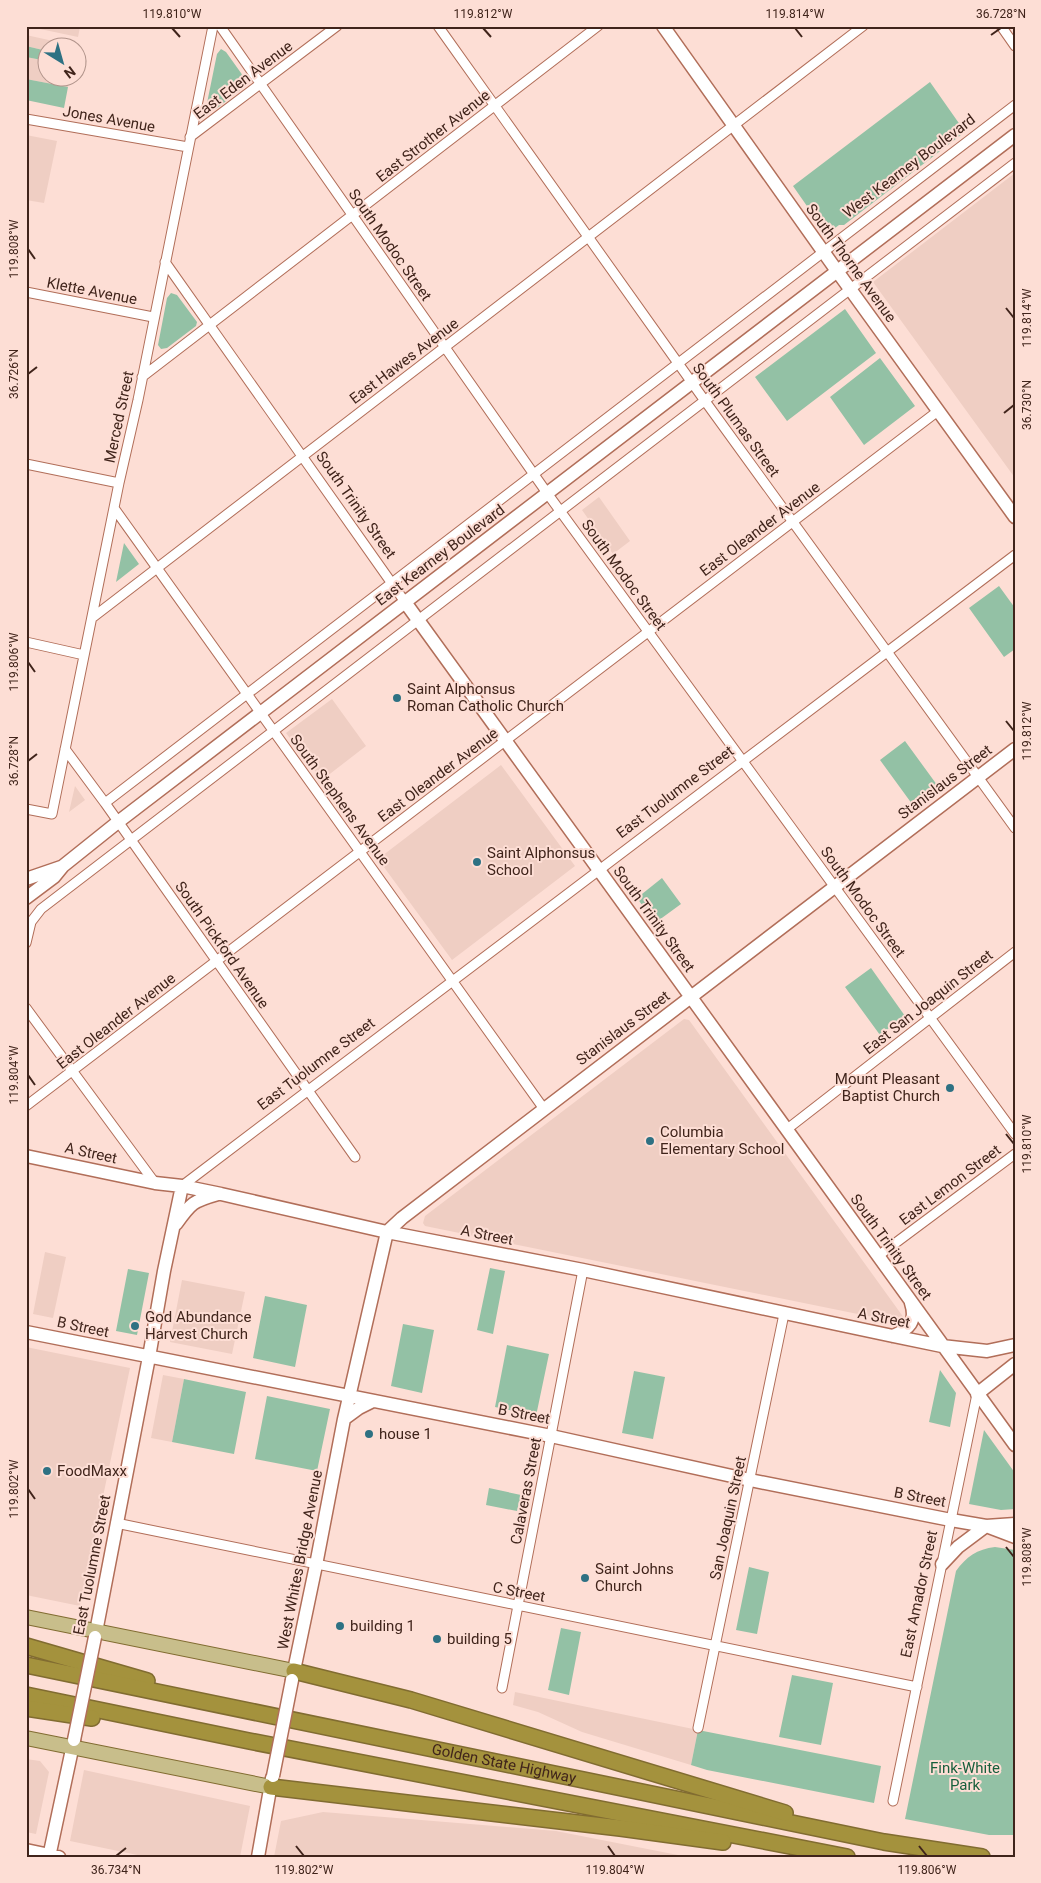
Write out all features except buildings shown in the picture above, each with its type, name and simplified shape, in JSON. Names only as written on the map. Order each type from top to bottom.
[{"type":"highway","points":[[26,1646],[247,1710]]},
{"type":"highway","name":"Golden State Highway","points":[[26,1666],[884,1842],[982,1857]]},
{"type":"highway","points":[[293,1675],[360,1686],[429,1705],[884,1842]]},
{"type":"highway","name":"Golden State Highway","points":[[26,1695],[249,1741],[847,1857]]},
{"type":"highway","points":[[26,1708],[249,1741]]},
{"type":"highway","points":[[272,1782],[833,1857]]},
{"type":"main road","name":"South Thorne Avenue","points":[[663,26],[823,252],[1015,517]]},
{"type":"main road","points":[[837,271],[1015,135]]},
{"type":"main road","name":"East Kearney Boulevard","points":[[26,898],[54,877],[63,866],[118,822],[837,271]]},
{"type":"main road","name":"South Trinity Street","points":[[405,602],[1015,1445]]},
{"type":"main road","name":"Stanislaus Street","points":[[387,1232],[402,1218],[1015,749]]},
{"type":"main road","name":"East Kearney Boulevard","points":[[26,879],[63,866]]},
{"type":"main road","name":"A Street","points":[[26,1156],[155,1183],[221,1194],[387,1232],[583,1270],[942,1346]]},
{"type":"main road","name":"East Tuolumne Street","points":[[53,1856],[73,1744],[182,1186]]},
{"type":"main road","points":[[173,1228],[188,1207],[196,1200],[221,1194]]},
{"type":"main road","points":[[350,1397],[387,1232]]},
{"type":"main road","points":[[893,1336],[903,1332],[910,1324],[914,1312],[910,1301]]},
{"type":"main road","name":"B Street","points":[[26,1332],[551,1436],[750,1480],[951,1520],[986,1526],[1015,1524]]},
{"type":"main road","points":[[942,1346],[987,1351],[1015,1345]]},
{"type":"main road","points":[[977,1394],[1015,1364]]},
{"type":"main road","name":"West Whites Bridge Avenue","points":[[272,1782],[344,1419],[350,1397]]},
{"type":"main road","points":[[344,1419],[373,1401]]},
{"type":"main road","points":[[942,1564],[958,1546],[986,1526],[1015,1537]]},
{"type":"main road","points":[[26,1617],[95,1634],[293,1675]]},
{"type":"main road","points":[[26,1738],[73,1744],[272,1782],[258,1857]]},
{"type":"main road","points":[[26,1850],[53,1856]]},
{"type":"street","name":"Merced Street","points":[[26,809],[52,814],[213,26]]},
{"type":"street","name":"South Modoc Street","points":[[220,26],[560,511],[1015,1134]]},
{"type":"street","name":"East Eden Avenue","points":[[189,142],[337,26]]},
{"type":"street","name":"South Plumas Street","points":[[438,26],[792,522],[1015,828]]},
{"type":"street","name":"East Strother Avenue","points":[[142,377],[598,26]]},
{"type":"street","name":"East Hawes Avenue","points":[[92,618],[863,26]]},
{"type":"street","points":[[1001,26],[1015,46]]},
{"type":"street","name":"West Kearney Boulevard","points":[[823,252],[1015,105]]},
{"type":"street","name":"Jones Avenue","points":[[26,118],[189,142]]},
{"type":"street","points":[[27,941],[32,922],[41,909],[1015,162]]},
{"type":"street","name":"East Kearney Boulevard","points":[[105,803],[823,252]]},
{"type":"street","name":"South Trinity Street","points":[[165,262],[405,602]]},
{"type":"street","name":"Klette Avenue","points":[[26,292],[153,317]]},
{"type":"street","name":"East Oleander Avenue","points":[[26,1106],[938,411]]},
{"type":"street","points":[[26,464],[119,483]]},
{"type":"street","name":"South Stephens Avenue","points":[[114,508],[544,1109]]},
{"type":"street","name":"East Tuolumne Street","points":[[182,1186],[1015,555]]},
{"type":"street","points":[[26,642],[84,654]]},
{"type":"street","name":"South Pickford Avenue","points":[[65,749],[355,1157]]},
{"type":"street","name":"East San Joaquin Street","points":[[786,1130],[1015,952]]},
{"type":"street","points":[[26,1008],[155,1183]]},
{"type":"street","name":"East Lemon Street","points":[[878,1256],[1015,1154]]},
{"type":"street","name":"Calaveras Street","points":[[502,1688],[583,1270]]},
{"type":"street","name":"San Joaquin Street","points":[[698,1728],[784,1314]]},
{"type":"street","name":"East Amador Street","points":[[893,1801],[977,1394]]},
{"type":"street","name":"C Street","points":[[116,1523],[917,1686]]},
{"type":"shaded area","points":[[26,26],[77,26],[80,27],[78,37]]},
{"type":"shaded area","points":[[26,35],[40,38],[38,38],[38,49],[26,46]]},
{"type":"shaded area","points":[[26,57],[38,59],[38,81],[26,79]]},
{"type":"shaded area","points":[[26,135],[57,141],[44,203],[26,200]]},
{"type":"shaded area","points":[[1015,173],[1015,478],[873,282]]},
{"type":"shaded area","points":[[599,497],[630,541],[613,554],[582,510]]},
{"type":"shaded area","points":[[332,699],[366,746],[322,780],[286,733]]},
{"type":"shaded area","name":"Saint Alphonsus School","points":[[501,765],[575,866],[452,960],[378,859]]},
{"type":"shaded area","points":[[75,786],[85,800],[69,812]]},
{"type":"shaded area","name":"Columbia Elementary School","points":[[684,1019],[689,1020],[904,1318],[902,1323],[425,1226],[423,1223],[425,1216]]},
{"type":"shaded area","points":[[45,1252],[66,1257],[53,1318],[33,1314]]},
{"type":"shaded area","points":[[182,1280],[245,1292],[232,1354],[170,1342]]},
{"type":"shaded area","points":[[26,1347],[130,1368],[80,1606],[26,1595]]},
{"type":"shaded area","points":[[163,1375],[184,1379],[172,1442],[151,1438]]},
{"type":"shaded area","points":[[515,1692],[698,1730],[691,1765],[582,1732],[538,1712],[513,1705]]},
{"type":"shaded area","points":[[26,1759],[40,1761],[49,1772],[36,1834],[26,1832]]},
{"type":"shaded area","points":[[84,1770],[250,1806],[240,1857],[147,1857],[70,1841]]},
{"type":"shaded area","points":[[323,1812],[556,1831],[688,1857],[274,1857],[281,1821]]},
{"type":"green space","points":[[26,46],[38,49],[38,59],[26,57]]},
{"type":"green space","points":[[221,49],[226,52],[246,80],[244,87],[216,109],[209,109],[207,103],[217,54]]},
{"type":"green space","points":[[26,79],[38,81],[38,88],[68,88],[64,108],[26,100]]},
{"type":"green space","points":[[930,82],[963,129],[961,135],[844,225],[839,225],[831,231],[828,227],[823,229],[793,186]]},
{"type":"green space","points":[[171,293],[177,295],[197,322],[196,326],[167,348],[161,349],[158,345],[167,298]]},
{"type":"green space","points":[[845,309],[876,353],[787,421],[755,377]]},
{"type":"green space","points":[[880,358],[915,406],[864,445],[830,397]]},
{"type":"green space","points":[[124,543],[139,564],[116,582]]},
{"type":"green space","points":[[999,586],[1015,608],[1015,649],[1004,657],[969,608]]},
{"type":"green space","points":[[905,741],[940,789],[915,808],[880,760]]},
{"type":"green space","points":[[662,878],[681,904],[655,923],[637,898]]},
{"type":"green space","points":[[871,968],[905,1016],[880,1035],[845,987]]},
{"type":"green space","points":[[490,1268],[505,1271],[493,1334],[477,1330]]},
{"type":"green space","points":[[128,1269],[149,1273],[137,1335],[116,1331]]},
{"type":"green space","points":[[265,1296],[307,1305],[295,1367],[253,1358]]},
{"type":"green space","points":[[403,1324],[434,1330],[422,1393],[391,1386]]},
{"type":"green space","points":[[507,1345],[549,1354],[536,1416],[495,1407]]},
{"type":"green space","points":[[940,1370],[956,1393],[950,1427],[929,1422]]},
{"type":"green space","points":[[634,1371],[665,1377],[653,1439],[622,1433]]},
{"type":"green space","points":[[184,1379],[246,1392],[234,1454],[172,1442]]},
{"type":"green space","points":[[267,1396],[330,1409],[317,1471],[255,1459]]},
{"type":"green space","points":[[984,1430],[1015,1473],[1015,1509],[1001,1510],[969,1504]]},
{"type":"green space","points":[[489,1488],[521,1495],[517,1511],[486,1505]]},
{"type":"green space","name":"Fink-White Park","points":[[995,1547],[1015,1550],[1015,1835],[989,1835],[905,1819],[956,1571],[972,1555]]},
{"type":"green space","points":[[749,1567],[769,1572],[757,1634],[736,1630]]},
{"type":"green space","points":[[561,1628],[581,1632],[569,1695],[548,1690]]},
{"type":"green space","points":[[792,1675],[833,1683],[821,1745],[779,1737]]},
{"type":"green space","points":[[698,1730],[881,1766],[874,1803],[707,1770],[691,1765]]},
{"type":"place","name":"Saint Alphonsus Roman Catholic Church","points":[[397,698]]},
{"type":"place","name":"Saint Alphonsus School","points":[[477,862]]},
{"type":"place","name":"Mount Pleasant Baptist Church","points":[[950,1088]]},
{"type":"place","name":"Columbia Elementary School","points":[[650,1141]]},
{"type":"place","name":"God Abundance Harvest Church","points":[[135,1326]]},
{"type":"place","name":"house 1","points":[[369,1434]]},
{"type":"place","name":"FoodMaxx","points":[[47,1471]]},
{"type":"place","name":"Saint Johns Church","points":[[585,1578]]},
{"type":"place","name":"building 1","points":[[340,1626]]},
{"type":"place","name":"building 5","points":[[437,1639]]}]
